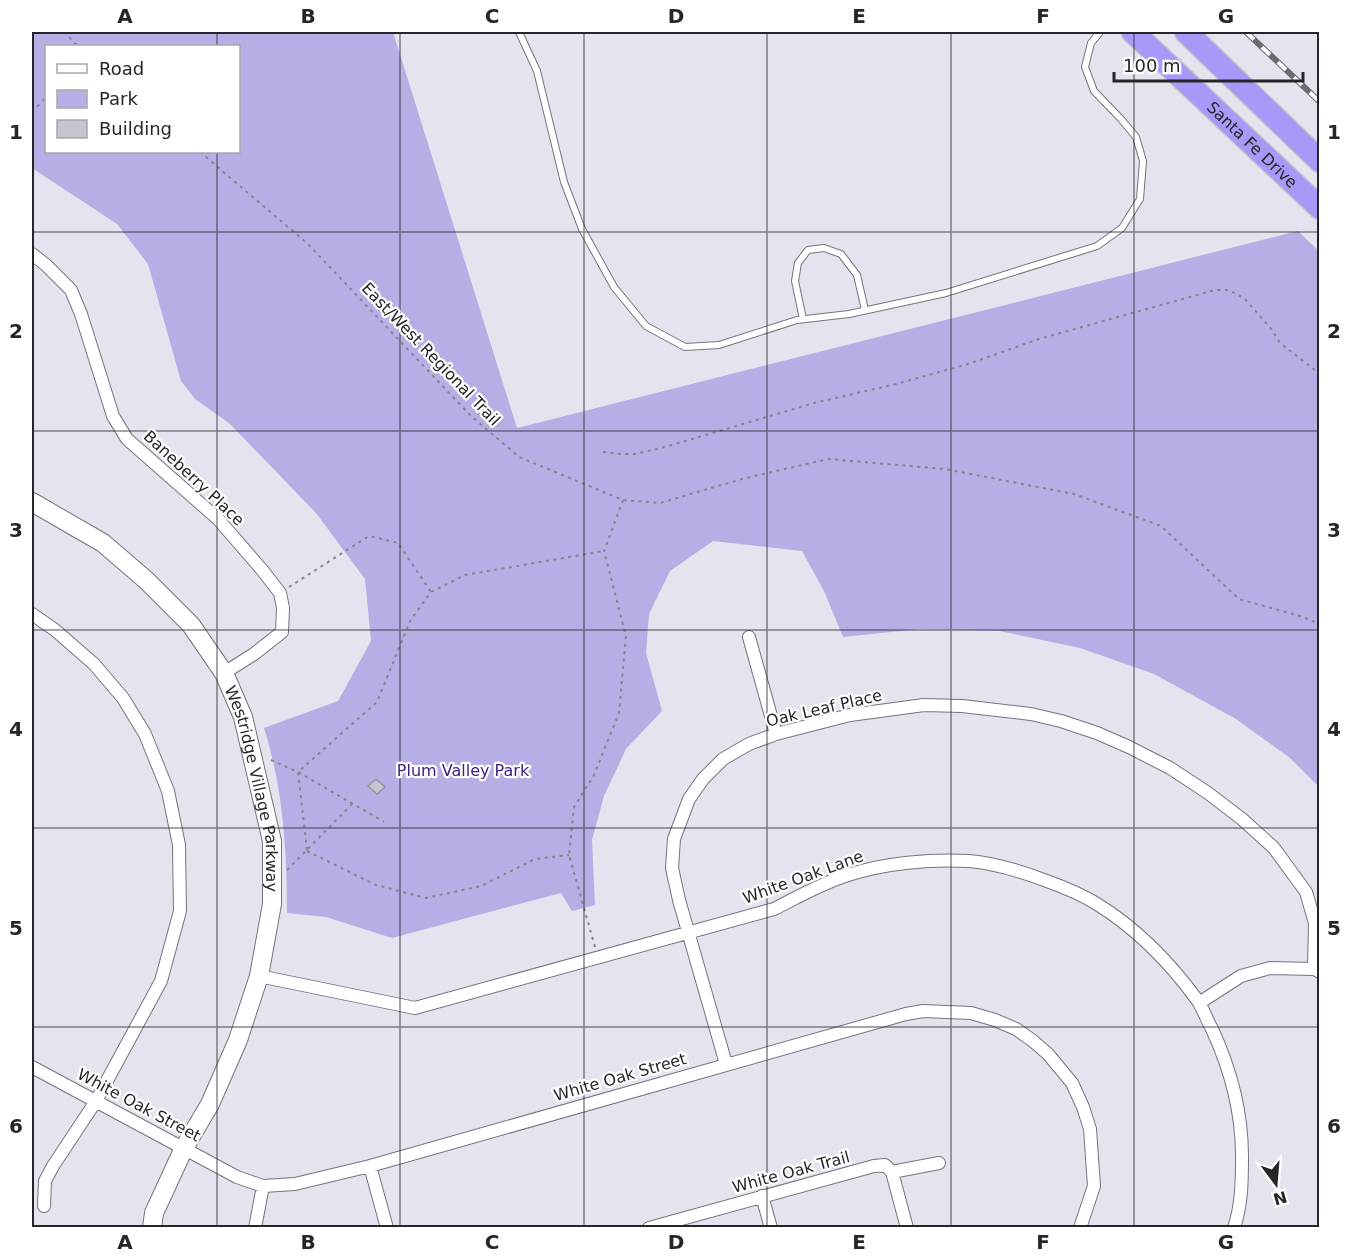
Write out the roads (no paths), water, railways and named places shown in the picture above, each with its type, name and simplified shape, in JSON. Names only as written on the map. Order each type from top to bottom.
[{"type":"highway","name":"Santa Fe Drive","points":[[1133,32],[1320,208]]},
{"type":"highway","name":"Santa Fe Drive","points":[[1186,32],[1320,161]]},
{"type":"street","name":"Baneberry Place","points":[[32,254],[71,290],[81,314],[113,416],[127,439],[218,519],[280,593],[283,608],[282,632],[254,654],[224,673]]},
{"type":"street","name":"Westridge Village Parkway","points":[[32,502],[103,543],[146,580],[191,626],[224,673],[243,717],[272,841],[272,904],[259,976],[238,1041],[210,1104],[184,1148],[154,1213],[152,1227]]},
{"type":"street","points":[[32,614],[55,630],[94,664],[123,698],[146,734],[168,791],[179,846],[180,911],[161,981],[96,1101],[45,1181],[44,1206]]},
{"type":"street","points":[[749,637],[776,734]]},
{"type":"street","name":"Oak Leaf Place","points":[[726,1064],[679,900],[672,868],[674,838],[688,799],[703,779],[723,759],[749,744],[776,734],[850,715],[924,705],[962,706],[1031,714],[1097,733],[1170,768],[1242,819],[1274,848],[1306,892],[1315,923],[1317,970]]},
{"type":"street","name":"White Oak Lane","points":[[259,976],[415,1008],[774,909],[825,884],[871,869],[924,862],[969,861],[1001,866],[1061,886],[1096,903],[1124,922],[1174,971],[1199,1003],[1217,1040],[1233,1082],[1242,1130],[1242,1188],[1234,1227]]},
{"type":"street","points":[[1199,1003],[1241,976],[1270,968],[1317,970]]},
{"type":"street","name":"White Oak Street","points":[[32,1067],[237,1177],[263,1186],[295,1184],[369,1166],[906,1014],[923,1011],[970,1013],[1016,1029],[1033,1041],[1072,1083],[1090,1129],[1094,1186],[1080,1227]]},
{"type":"street","name":"White Oak Trail","points":[[649,1227],[874,1166],[885,1165],[892,1172],[939,1163]]},
{"type":"street","points":[[369,1166],[387,1227]]},
{"type":"street","points":[[892,1172],[907,1227]]},
{"type":"street","points":[[255,1227],[263,1186]]},
{"type":"street","points":[[762,1196],[771,1227]]},
{"type":"lane","points":[[519,32],[537,71],[564,182],[582,229],[614,287],[646,326],[685,347],[719,345],[803,319],[849,314],[946,293],[1096,246],[1122,228],[1140,199],[1143,161],[1136,137],[1094,91],[1085,67],[1091,43],[1100,32]]},
{"type":"lane","points":[[803,319],[795,281],[798,262],[808,250],[824,248],[841,254],[857,275],[865,310]]},
{"type":"railway","points":[[1246,32],[1320,102]]},
{"type":"park label","name":"Plum Valley Park","points":[[463,770]]}]
